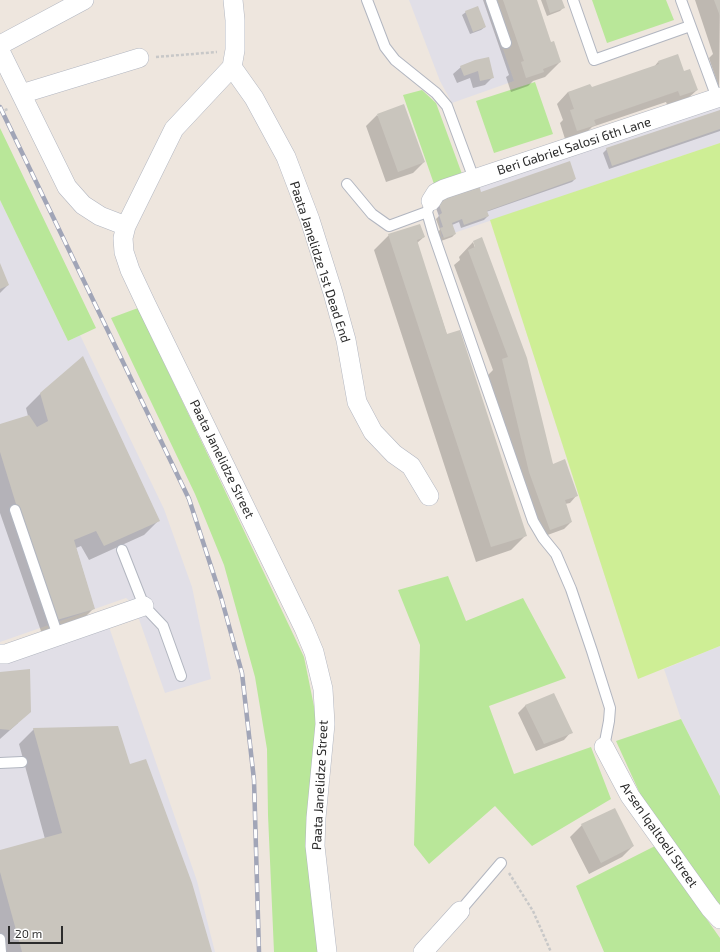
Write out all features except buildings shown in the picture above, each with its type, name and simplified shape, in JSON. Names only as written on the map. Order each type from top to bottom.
[{"type":"street","points":[[0,45],[84,0]]},
{"type":"street","points":[[233,0],[235,20],[233,58]]},
{"type":"street","points":[[0,51],[67,187],[83,204],[100,216],[126,226]]},
{"type":"street","points":[[21,94],[140,58]]},
{"type":"street","name":"Paata Janelidze Street","points":[[233,58],[174,129],[126,226],[123,238],[124,252],[130,270],[149,311],[304,628],[314,652],[323,689],[325,724],[316,818],[315,846],[327,952]]},
{"type":"street","name":"Paata Janelidze 1st Dead End","points":[[233,58],[286,157],[307,213],[333,293],[346,340],[357,402],[373,432],[394,454],[411,466],[429,496]]},
{"type":"street","name":"Beri Gabriel Salosi 6th Lane","points":[[429,206],[436,193],[440,191],[718,98]]},
{"type":"street","points":[[0,654],[6,654],[144,606]]},
{"type":"street","name":"Arsen Iqaltoeli Street","points":[[604,747],[630,796],[710,908],[720,919]]},
{"type":"street","points":[[423,952],[460,911]]},
{"type":"lane","points":[[367,0],[385,47],[395,60],[436,93],[447,106],[474,179]]},
{"type":"lane","points":[[491,0],[506,43]]},
{"type":"lane","points":[[573,0],[594,60],[690,26]]},
{"type":"lane","points":[[681,0],[718,98]]},
{"type":"lane","points":[[347,184],[372,214],[389,226],[429,206],[433,232],[533,521],[543,538],[556,554],[571,589],[592,651],[610,708],[604,747]]},
{"type":"lane","points":[[15,510],[58,636]]},
{"type":"lane","points":[[122,550],[144,606],[163,626],[181,676]]},
{"type":"lane","points":[[0,763],[22,762]]},
{"type":"lane","points":[[460,911],[501,862]]},
{"type":"lane","points":[[0,939],[1,952]]},
{"type":"path","points":[[140,58],[233,58]]},
{"type":"path","points":[[501,862],[533,911],[551,952]]},
{"type":"shaded area","points":[[409,0],[486,0],[514,81],[452,103],[440,81]]},
{"type":"shaded area","points":[[720,106],[720,143],[442,237],[435,200]]},
{"type":"shaded area","points":[[0,200],[68,341],[80,335],[164,509],[192,587],[211,679],[165,693],[134,605],[126,598],[0,642]]},
{"type":"shaded area","points":[[108,624],[197,881],[215,952],[0,952],[0,662]]},
{"type":"shaded area","points":[[720,646],[720,796],[681,719],[664,669]]},
{"type":"green space","points":[[592,0],[666,0],[674,20],[607,43]]},
{"type":"green space","points":[[535,82],[553,134],[494,153],[476,101]]},
{"type":"green space","points":[[422,90],[436,103],[462,174],[434,184],[403,95]]},
{"type":"green space","points":[[0,128],[96,328],[68,341],[0,200]]},
{"type":"green space","points":[[720,143],[720,646],[638,679],[490,220]]},
{"type":"green space","points":[[138,308],[304,657],[318,726],[321,952],[274,952],[268,815],[267,749],[255,677],[224,565],[195,494],[111,318]]},
{"type":"green space","points":[[448,576],[466,621],[523,598],[566,678],[489,706],[514,774],[591,747],[611,799],[532,846],[495,806],[429,864],[414,845],[420,645],[398,590]]},
{"type":"green space","points":[[681,719],[720,796],[720,907],[642,798],[616,741]]},
{"type":"green space","points":[[655,846],[720,938],[720,952],[604,952],[576,886]]},
{"type":"railway","points":[[0,107],[189,499],[221,597],[242,673],[254,780],[259,952]]}]
